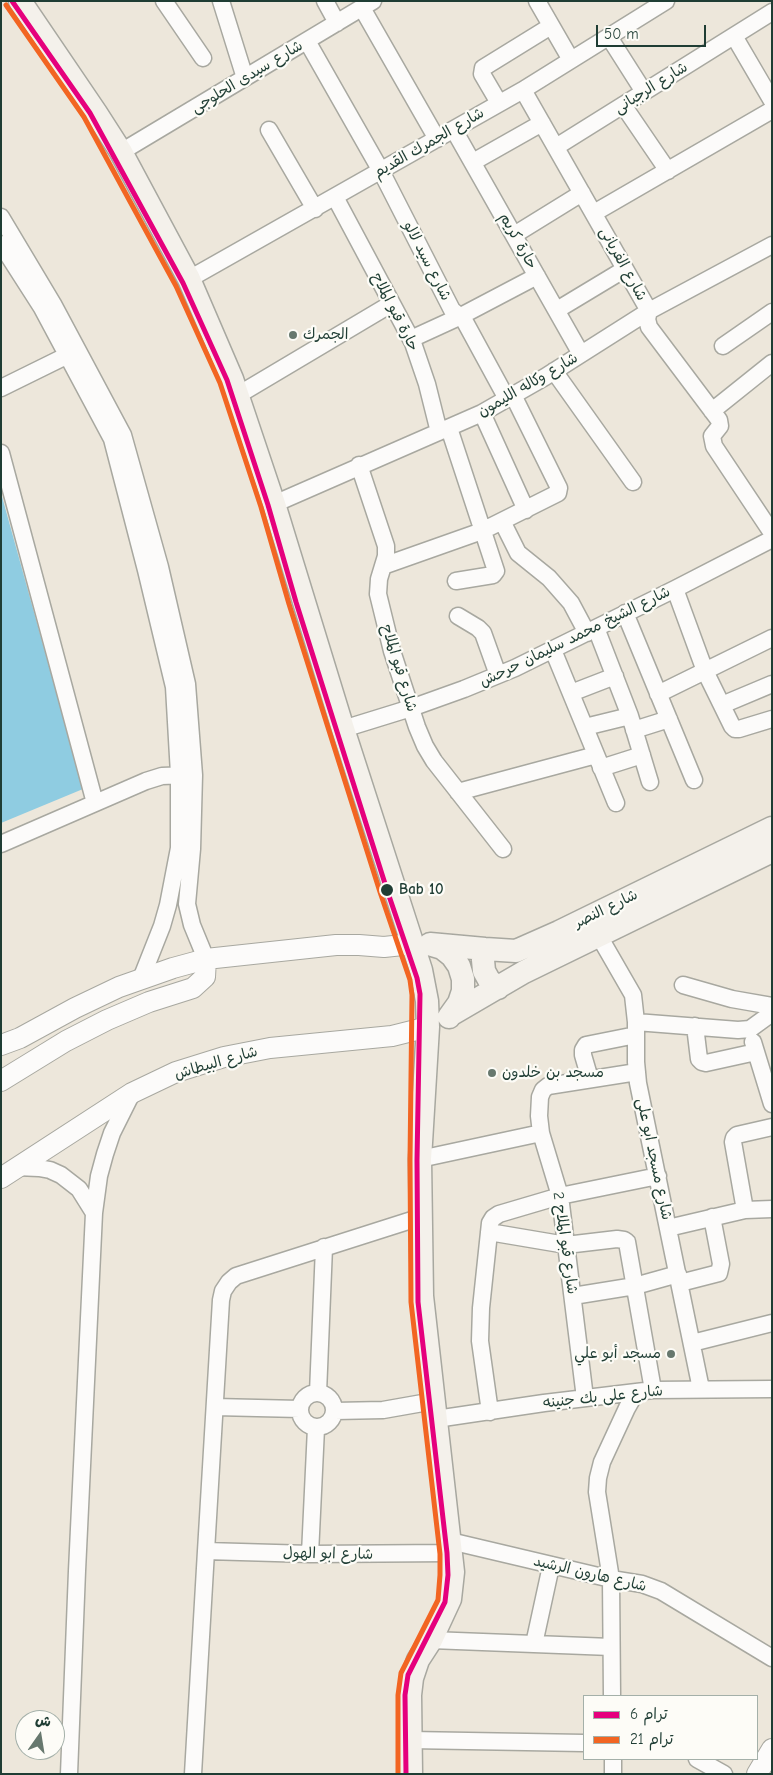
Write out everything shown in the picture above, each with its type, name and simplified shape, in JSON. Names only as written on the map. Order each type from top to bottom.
[{"type":"main road","points":[[20,1],[121,152],[189,279],[238,395],[421,970],[426,992],[428,1027],[420,1159],[422,1296],[453,1572],[450,1600],[418,1660],[412,1678],[410,1695],[410,1774]]},
{"type":"main road","name":"شارع النصر","points":[[413,945],[516,950],[530,945],[772,828]]},
{"type":"main road","name":"شارع النصر","points":[[428,1027],[446,1020],[452,1014],[524,972],[772,851]]},
{"type":"main road","points":[[413,945],[442,948],[452,956],[459,966],[463,979],[463,991],[459,1003],[452,1014]]},
{"type":"main road","points":[[485,949],[484,971],[489,980],[498,988]]},
{"type":"street","points":[[164,1],[202,58]]},
{"type":"street","points":[[221,1],[245,78]]},
{"type":"street","points":[[325,1],[337,23]]},
{"type":"street","points":[[537,1],[571,60]]},
{"type":"street","name":"شارع الجمرك القديم","points":[[189,279],[523,90],[666,1]]},
{"type":"street","name":"شارع سيدى الحلوجى","points":[[121,152],[367,5]]},
{"type":"street","points":[[367,5],[437,139]]},
{"type":"street","name":"شارع الرجبانى","points":[[556,147],[772,12]]},
{"type":"street","points":[[499,103],[482,74],[483,68],[551,26]]},
{"type":"street","points":[[734,36],[772,101]]},
{"type":"street","points":[[609,37],[644,92]]},
{"type":"street","name":"شارع سيد لالو","points":[[307,41],[381,171],[452,310],[464,320],[510,397],[559,488],[556,495],[482,531],[383,566]]},
{"type":"street","name":"شارع الفريانى","points":[[523,90],[649,311],[647,323],[651,330],[720,423],[720,426],[712,436],[714,446],[772,533]]},
{"type":"street","points":[[623,105],[668,171]]},
{"type":"street","points":[[594,213],[772,110]]},
{"type":"street","points":[[473,162],[542,123]]},
{"type":"street","points":[[269,130],[315,209]]},
{"type":"street","name":"حارة كريم","points":[[454,130],[581,354]]},
{"type":"street","points":[[514,235],[582,193]]},
{"type":"street","name":"حارة قبو الملاح","points":[[335,197],[411,339],[496,571],[495,574],[456,581]]},
{"type":"street","points":[[1,218],[52,304],[123,435],[153,569],[174,687],[186,775],[192,849],[188,904],[192,925],[206,959],[205,978],[193,988],[149,1002],[106,1020],[66,1041],[1,1081]]},
{"type":"street","points":[[1,244],[42,308],[112,439],[153,569]]},
{"type":"street","name":"شارع وكاله الليمون","points":[[274,504],[359,465],[482,413],[554,371],[649,311],[772,245]]},
{"type":"street","points":[[557,310],[625,269]]},
{"type":"street","points":[[411,339],[459,317],[537,276]]},
{"type":"street","points":[[238,395],[391,304]]},
{"type":"street","points":[[723,346],[772,312]]},
{"type":"street","points":[[1,388],[66,356]]},
{"type":"street","points":[[712,411],[772,363]]},
{"type":"street","points":[[554,371],[633,482]]},
{"type":"street","points":[[482,413],[526,510]]},
{"type":"street","points":[[1,453],[95,803]]},
{"type":"street","name":"شارع قبو الملاح","points":[[359,465],[386,546],[386,556],[379,579],[378,594],[392,651],[425,746],[434,761],[503,849]]},
{"type":"street","points":[[502,522],[518,553],[549,578],[592,630],[615,676],[650,782]]},
{"type":"street","name":"شارع الشيخ محمد سليمان حرحش","points":[[343,729],[411,708],[498,675],[553,650],[772,539]]},
{"type":"street","points":[[675,589],[705,671],[732,726],[735,730],[772,719]]},
{"type":"street","points":[[625,612],[694,780]]},
{"type":"street","points":[[458,616],[483,633],[498,675]]},
{"type":"street","points":[[658,694],[772,638]]},
{"type":"street","points":[[553,650],[616,803]]},
{"type":"street","points":[[571,694],[615,676]]},
{"type":"street","points":[[722,706],[772,684]]},
{"type":"street","points":[[584,727],[669,719]]},
{"type":"street","points":[[458,792],[599,762],[642,755]]},
{"type":"street","points":[[1,844],[146,781],[162,776],[186,775]]},
{"type":"street","points":[[141,979],[162,926],[172,886],[179,848],[186,775]]},
{"type":"street","name":"شارع مسجد ابو على","points":[[599,936],[633,995],[636,1028],[636,1072],[701,1389]]},
{"type":"street","points":[[1,1045],[20,1038],[96,997],[141,979],[206,959],[336,945],[384,948],[413,945]]},
{"type":"street","points":[[682,985],[732,999],[772,1006]]},
{"type":"street","points":[[636,1072],[590,1079],[583,1050],[586,1045],[636,1028],[696,1026],[738,1030],[750,1029],[772,1013]]},
{"type":"street","points":[[696,1026],[699,1060],[706,1064],[762,1056]]},
{"type":"street","name":"شارع البيطاش","points":[[9,1172],[132,1093],[176,1072],[224,1057],[270,1048],[392,1036],[428,1027]]},
{"type":"street","points":[[750,1029],[762,1056],[772,1104]]},
{"type":"street","name":"شارع قبو الملاح 2","points":[[585,1398],[560,1196],[541,1133],[539,1116],[540,1097],[543,1090],[548,1086],[590,1079]]},
{"type":"street","points":[[69,1774],[94,1213],[99,1176],[105,1154],[118,1120],[132,1093]]},
{"type":"street","points":[[745,1210],[733,1142],[734,1138],[738,1135],[772,1127]]},
{"type":"street","points":[[420,1159],[541,1133]]},
{"type":"street","points":[[9,1172],[39,1168],[61,1175],[79,1189],[94,1213]]},
{"type":"street","points":[[490,1412],[480,1341],[481,1299],[491,1225],[499,1214],[560,1196],[658,1176]]},
{"type":"street","points":[[668,1228],[745,1210],[772,1209]]},
{"type":"street","points":[[193,1774],[223,1291],[236,1276],[421,1217]]},
{"type":"street","points":[[573,1296],[719,1273],[721,1264],[712,1217]]},
{"type":"street","points":[[491,1225],[566,1245],[617,1239],[624,1240],[628,1245],[653,1390]]},
{"type":"street","points":[[318,1393],[324,1247]]},
{"type":"street","points":[[692,1343],[772,1323]]},
{"type":"street","name":"شارع على بك جنينه","points":[[335,1411],[435,1410],[490,1412],[653,1390],[772,1389]]},
{"type":"street","points":[[612,1695],[611,1579],[597,1492],[598,1478],[602,1462],[636,1392]]},
{"type":"street","points":[[318,1393],[327,1396],[333,1402],[335,1411],[332,1420],[325,1426],[316,1428],[308,1425],[302,1418],[300,1409],[303,1400],[310,1395],[318,1393]]},
{"type":"street","points":[[215,1406],[300,1409]]},
{"type":"street","points":[[310,1554],[316,1428]]},
{"type":"street","name":"شارع هارون الرشيد","points":[[451,1547],[642,1584],[661,1590],[772,1658]]},
{"type":"street","name":"شارع ابو الهول","points":[[206,1551],[310,1554],[451,1547]]},
{"type":"street","points":[[534,1644],[552,1566]]},
{"type":"street","points":[[430,1640],[611,1647]]},
{"type":"street","points":[[410,1740],[583,1743]]},
{"type":"street","points":[[757,1774],[772,1749]]},
{"type":"street","points":[[613,1760],[613,1774]]},
{"type":"street","points":[[699,1760],[724,1774]]},
{"type":"water","points":[[1,493],[83,789],[1,823]]},
{"type":"tram line","name":"6","points":[[12,1],[90,113],[183,283],[227,380],[268,505],[296,602],[387,890],[417,978],[420,994],[417,1160],[418,1302],[448,1575],[445,1602],[408,1675],[405,1695],[406,1774]]},
{"type":"tram line","name":"21","points":[[6,5],[84,117],[176,286],[220,383],[261,507],[289,604],[380,892],[410,980],[412,995],[411,1302],[440,1554],[440,1575],[438,1600],[401,1673],[398,1695],[398,1774]]},
{"type":"place","name":"الجمرك","points":[[293,335]]},
{"type":"place","name":"Bab 10","points":[[387,890]]},
{"type":"place","name":"مسجد بن خلدون","points":[[492,1073]]},
{"type":"place","name":"مسجد أبو علي","points":[[671,1354]]}]
